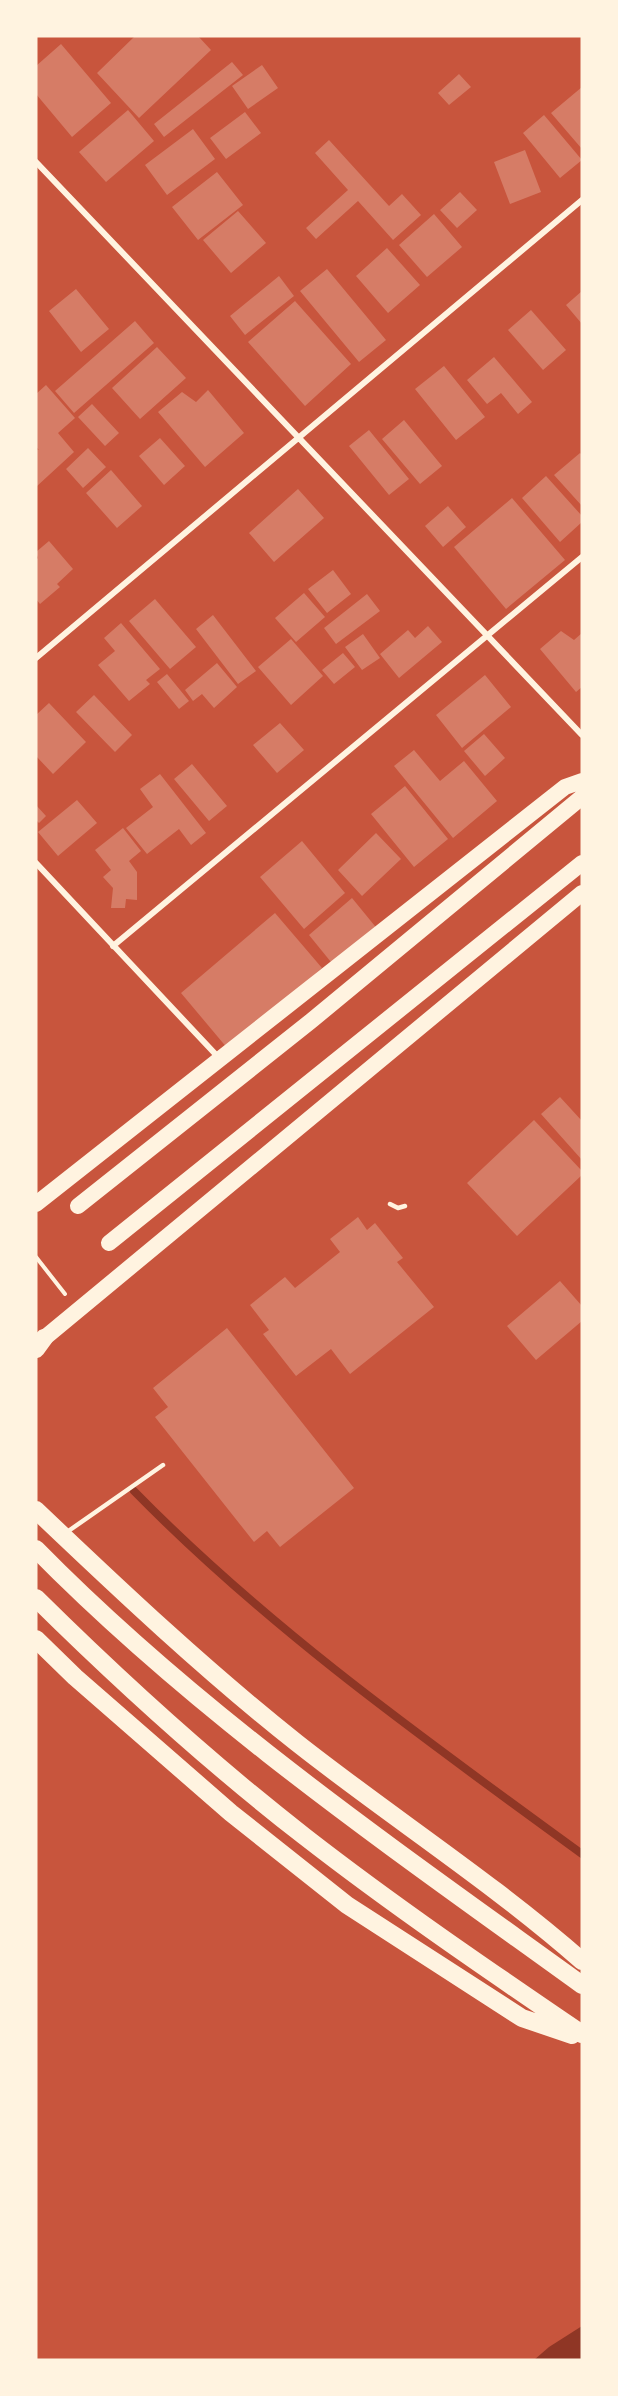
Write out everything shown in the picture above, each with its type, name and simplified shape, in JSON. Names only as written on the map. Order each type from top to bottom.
[{"type":"highway","points":[[36,1204],[565,787],[582,781]]},
{"type":"highway","points":[[78,1206],[311,1021],[582,797]]},
{"type":"highway","points":[[109,1243],[582,863]]},
{"type":"highway","points":[[39,1344],[582,893]]},
{"type":"highway","points":[[36,1510],[210,1670],[297,1743],[582,1961]]},
{"type":"highway","points":[[36,1549],[69,1582],[202,1700],[331,1801],[582,1985]]},
{"type":"highway","points":[[36,1598],[176,1730],[304,1836],[582,2037]]},
{"type":"highway","points":[[36,1639],[75,1677],[231,1813],[347,1905],[522,2018],[582,2037]]},
{"type":"street","points":[[36,162],[582,735]]},
{"type":"street","points":[[36,658],[582,200]]},
{"type":"street","points":[[112,946],[582,557]]},
{"type":"street","points":[[36,863],[220,1059]]},
{"type":"lane","points":[[390,1204],[398,1208],[405,1206]]},
{"type":"lane","points":[[62,1535],[163,1465]]},
{"type":"path","points":[[36,1257],[72,1303]]},
{"type":"shaded area","points":[[582,2326],[582,2360],[534,2360],[549,2347]]},
{"type":"building","points":[[135,36],[198,36],[211,50],[139,118],[97,73]]},
{"type":"building","points":[[61,44],[111,103],[72,137],[36,94],[36,66]]},
{"type":"building","points":[[232,62],[243,75],[164,137],[154,124]]},
{"type":"building","points":[[262,65],[278,88],[248,109],[232,86]]},
{"type":"building","points":[[459,74],[471,87],[449,105],[438,93]]},
{"type":"building","points":[[582,87],[582,149],[551,113]]},
{"type":"building","points":[[128,110],[154,141],[106,182],[79,152]]},
{"type":"building","points":[[245,112],[261,133],[226,159],[210,138]]},
{"type":"building","points":[[544,115],[582,160],[560,178],[523,133]]},
{"type":"building","points":[[193,129],[215,159],[167,195],[145,165]]},
{"type":"building","points":[[329,140],[389,206],[402,194],[421,215],[393,240],[358,201],[316,239],[306,228],[348,190],[315,153]]},
{"type":"building","points":[[525,150],[541,192],[510,204],[494,162]]},
{"type":"building","points":[[217,172],[243,205],[198,240],[172,207]]},
{"type":"building","points":[[460,192],[477,210],[457,228],[440,210]]},
{"type":"building","points":[[238,211],[266,243],[231,273],[203,240]]},
{"type":"building","points":[[434,214],[462,247],[427,277],[399,245]]},
{"type":"building","points":[[387,248],[420,285],[388,313],[356,276]]},
{"type":"building","points":[[327,269],[386,340],[359,362],[300,291]]},
{"type":"building","points":[[279,276],[294,296],[245,335],[230,316]]},
{"type":"building","points":[[76,289],[109,329],[81,352],[49,311]]},
{"type":"building","points":[[582,291],[582,324],[566,305]]},
{"type":"building","points":[[295,301],[351,364],[305,406],[248,342]]},
{"type":"building","points":[[531,310],[566,350],[543,370],[508,330]]},
{"type":"building","points":[[135,321],[154,343],[74,413],[55,391]]},
{"type":"building","points":[[157,347],[186,378],[140,419],[112,388]]},
{"type":"building","points":[[494,357],[532,402],[518,414],[501,393],[487,404],[467,380]]},
{"type":"building","points":[[444,366],[485,417],[456,440],[415,389]]},
{"type":"building","points":[[46,385],[75,418],[58,433],[74,452],[36,487],[36,449],[39,450],[36,447],[36,394]]},
{"type":"building","points":[[208,390],[244,433],[205,467],[158,412],[182,392],[196,402]]},
{"type":"building","points":[[92,404],[119,433],[105,446],[78,417]]},
{"type":"building","points":[[404,420],[442,466],[420,484],[382,439]]},
{"type":"building","points":[[369,430],[409,479],[389,495],[349,446]]},
{"type":"building","points":[[160,438],[185,466],[164,485],[139,456]]},
{"type":"building","points":[[88,448],[106,467],[83,488],[66,469]]},
{"type":"building","points":[[580,453],[582,455],[582,506],[554,475]]},
{"type":"building","points":[[111,470],[142,506],[117,528],[86,493]]},
{"type":"building","points":[[546,476],[582,516],[582,522],[560,542],[522,498]]},
{"type":"building","points":[[298,489],[324,518],[274,562],[249,533]]},
{"type":"building","points":[[512,498],[565,560],[506,609],[454,547]]},
{"type":"building","points":[[448,506],[466,527],[443,547],[425,526]]},
{"type":"building","points":[[49,541],[73,569],[57,584],[60,587],[40,604],[36,599],[36,560],[38,558],[36,552]]},
{"type":"building","points":[[333,570],[351,594],[327,613],[308,589]]},
{"type":"building","points":[[304,593],[325,617],[296,642],[275,618]]},
{"type":"building","points":[[367,594],[380,611],[336,644],[324,628]]},
{"type":"building","points":[[155,599],[196,647],[170,669],[129,621]]},
{"type":"building","points":[[213,615],[256,671],[238,684],[196,629]]},
{"type":"building","points":[[121,623],[160,669],[146,680],[150,684],[129,701],[98,665],[115,651],[104,638]]},
{"type":"building","points":[[428,626],[442,642],[399,678],[380,654],[408,630],[415,638]]},
{"type":"building","points":[[561,631],[574,640],[582,633],[582,687],[576,692],[540,649]]},
{"type":"building","points":[[363,634],[380,658],[362,670],[345,647]]},
{"type":"building","points":[[291,639],[323,676],[291,705],[258,667]]},
{"type":"building","points":[[343,653],[355,667],[334,684],[322,670]]},
{"type":"building","points":[[217,663],[237,687],[214,708],[202,694],[193,701],[185,690]]},
{"type":"building","points":[[167,674],[189,701],[179,709],[157,682]]},
{"type":"building","points":[[485,675],[511,707],[462,748],[436,715]]},
{"type":"building","points":[[94,695],[132,735],[115,752],[76,712]]},
{"type":"building","points":[[49,703],[86,742],[53,774],[36,756],[36,715]]},
{"type":"building","points":[[280,723],[304,750],[277,773],[253,745]]},
{"type":"building","points":[[484,734],[505,758],[485,776],[464,751]]},
{"type":"building","points":[[414,750],[440,781],[464,761],[497,801],[453,838],[394,766]]},
{"type":"building","points":[[192,764],[227,806],[209,821],[174,779]]},
{"type":"building","points":[[160,774],[206,833],[191,845],[179,829],[147,854],[126,828],[153,807],[140,789]]},
{"type":"building","points":[[405,786],[448,839],[414,867],[371,814]]},
{"type":"building","points":[[77,800],[97,823],[58,856],[38,832]]},
{"type":"building","points":[[36,805],[46,816],[39,823],[36,820]]},
{"type":"building","points":[[123,828],[141,851],[129,861],[137,872],[137,900],[126,899],[125,908],[111,908],[113,888],[103,877],[111,870],[95,850]]},
{"type":"building","points":[[376,833],[401,859],[362,896],[338,870]]},
{"type":"building","points":[[302,841],[345,893],[304,929],[260,877]]},
{"type":"building","points":[[352,898],[379,931],[335,967],[309,935]]},
{"type":"building","points":[[275,913],[322,968],[228,1049],[181,993]]},
{"type":"building","points":[[560,1097],[582,1121],[582,1160],[541,1114]]},
{"type":"building","points":[[534,1120],[582,1171],[582,1175],[517,1236],[467,1183]]},
{"type":"building","points":[[358,1217],[367,1230],[375,1223],[403,1258],[397,1262],[434,1307],[350,1374],[331,1349],[296,1376],[263,1334],[269,1330],[250,1305],[285,1277],[295,1288],[340,1252],[330,1239]]},
{"type":"building","points":[[560,1281],[582,1306],[582,1321],[536,1360],[507,1326]]},
{"type":"building","points":[[227,1328],[354,1488],[280,1547],[267,1531],[254,1542],[155,1417],[168,1407],[153,1388]]},
{"type":"waterway","points":[[134,1491],[186,1542],[294,1637],[408,1726],[582,1854]]}]
